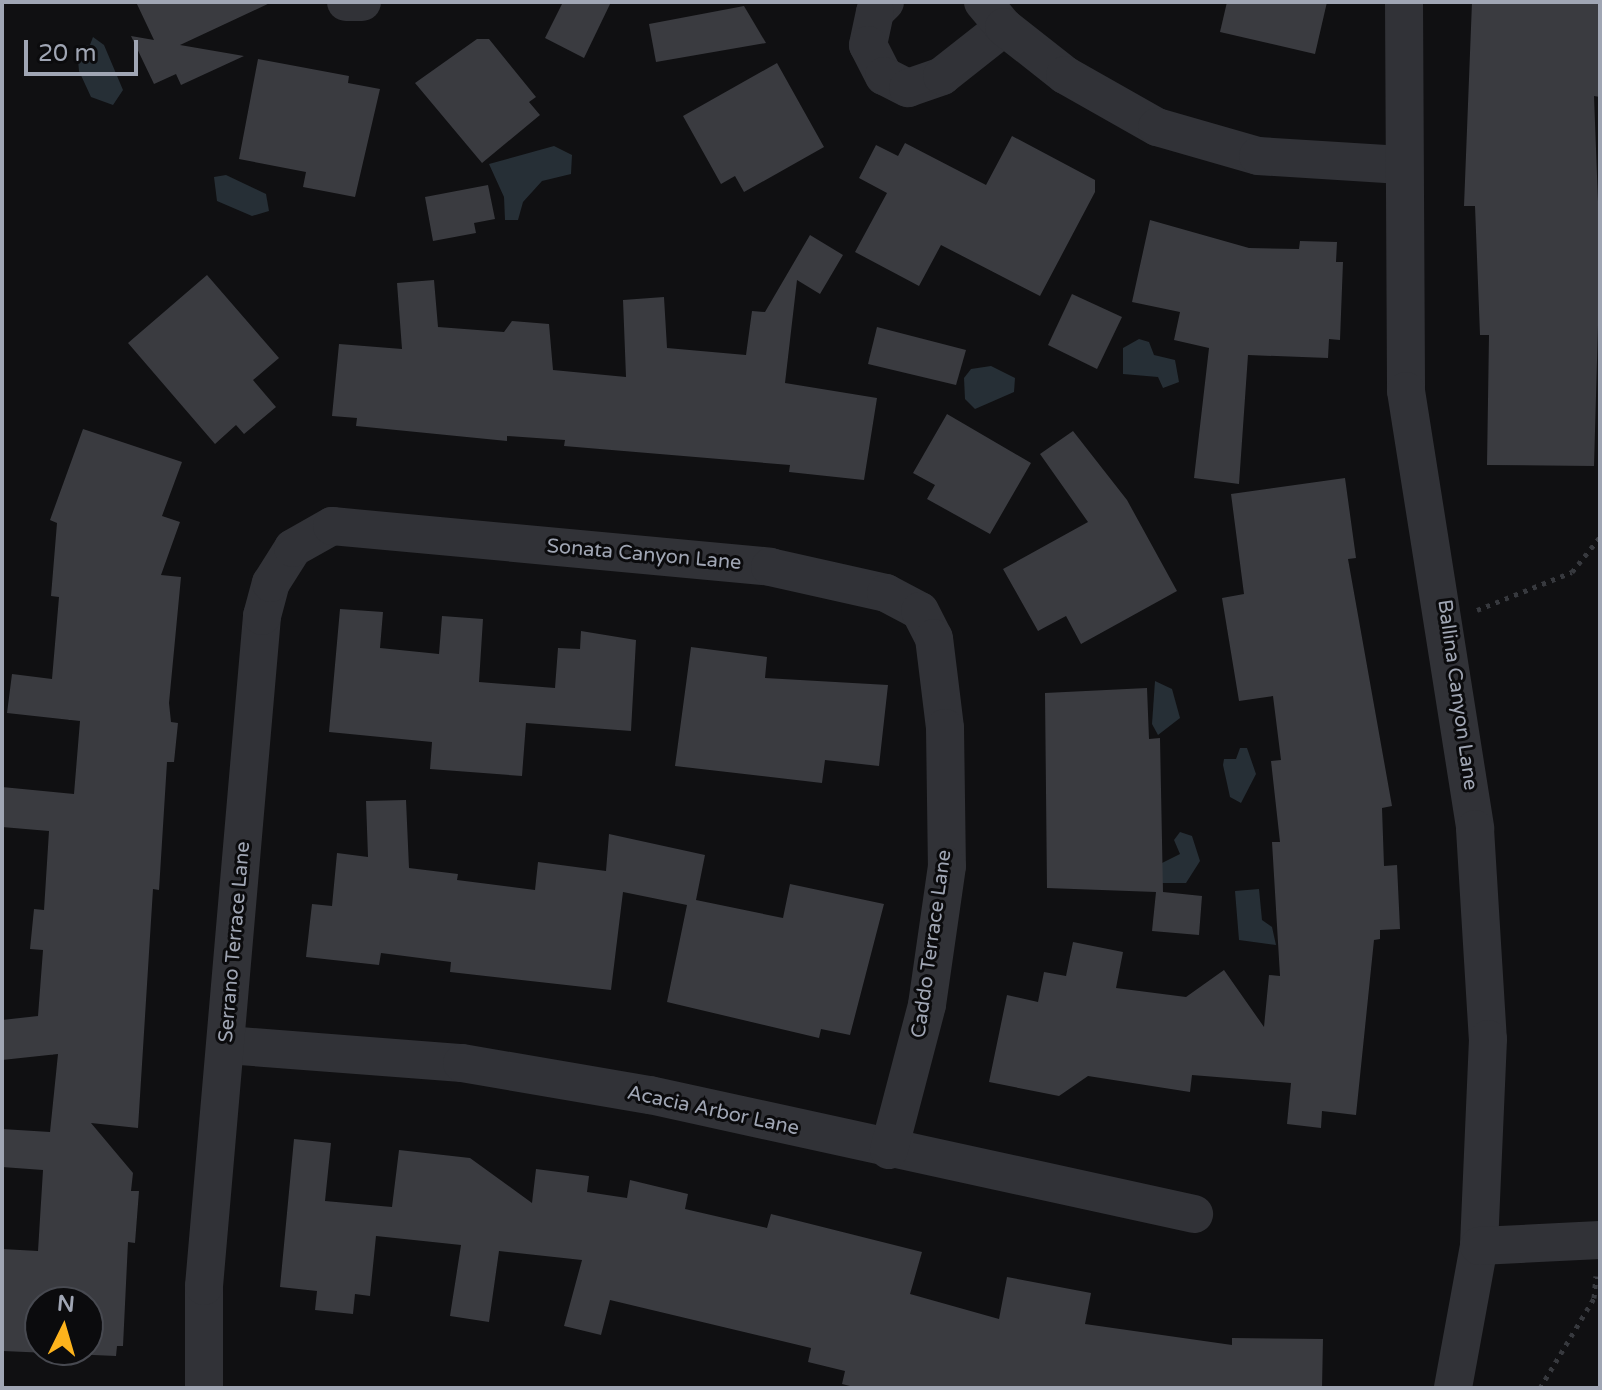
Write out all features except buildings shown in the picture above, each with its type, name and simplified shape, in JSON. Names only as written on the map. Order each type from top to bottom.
[{"type":"street","points":[[346,2],[362,2]]},
{"type":"street","points":[[885,2],[875,12],[868,45],[884,76],[908,88],[942,76],[993,15],[1065,75],[1157,127],[1258,156],[1402,165]]},
{"type":"street","name":"Ballina Canyon Lane","points":[[1404,2],[1402,165],[1406,391],[1447,622],[1475,829],[1488,1039],[1479,1246],[1453,1388]]},
{"type":"street","name":"Sonata Canyon Lane","points":[[332,526],[770,567],[886,593],[920,611],[934,638]]},
{"type":"street","name":"Serrano Terrace Lane","points":[[204,1388],[204,1286],[262,616],[271,583],[293,548],[332,526]]},
{"type":"street","name":"Caddo Terrace Lane","points":[[889,1150],[927,1005],[947,866],[945,728],[934,638]]},
{"type":"street","name":"Acacia Arbor Lane","points":[[227,1045],[462,1063],[650,1095],[889,1150],[1194,1214]]},
{"type":"street","points":[[1479,1246],[1595,1240]]},
{"type":"path","points":[[1447,622],[1572,572],[1600,537]]},
{"type":"path","points":[[1540,1388],[1594,1298],[1595,1240]]},
{"type":"shaded area","points":[[93,37],[104,45],[123,90],[113,105],[91,97],[79,71],[77,48],[90,45]]},
{"type":"shaded area","points":[[554,146],[572,155],[571,174],[542,181],[523,202],[518,220],[505,220],[504,197],[489,164]]},
{"type":"shaded area","points":[[226,175],[266,194],[269,211],[252,216],[217,201],[214,177]]},
{"type":"shaded area","points":[[1139,339],[1149,342],[1154,355],[1175,360],[1179,382],[1163,388],[1158,377],[1123,374],[1123,348]]},
{"type":"shaded area","points":[[991,366],[1015,378],[1014,392],[975,409],[965,399],[964,378],[971,369]]},
{"type":"shaded area","points":[[1155,681],[1172,689],[1180,718],[1158,735],[1152,724]]},
{"type":"shaded area","points":[[1240,748],[1247,748],[1256,774],[1241,803],[1230,797],[1223,765],[1224,759],[1236,759]]},
{"type":"shaded area","points":[[1180,832],[1192,836],[1200,861],[1186,883],[1160,883],[1162,863],[1180,854],[1174,840]]},
{"type":"shaded area","points":[[1259,889],[1262,920],[1272,927],[1276,945],[1239,940],[1235,891]]}]
